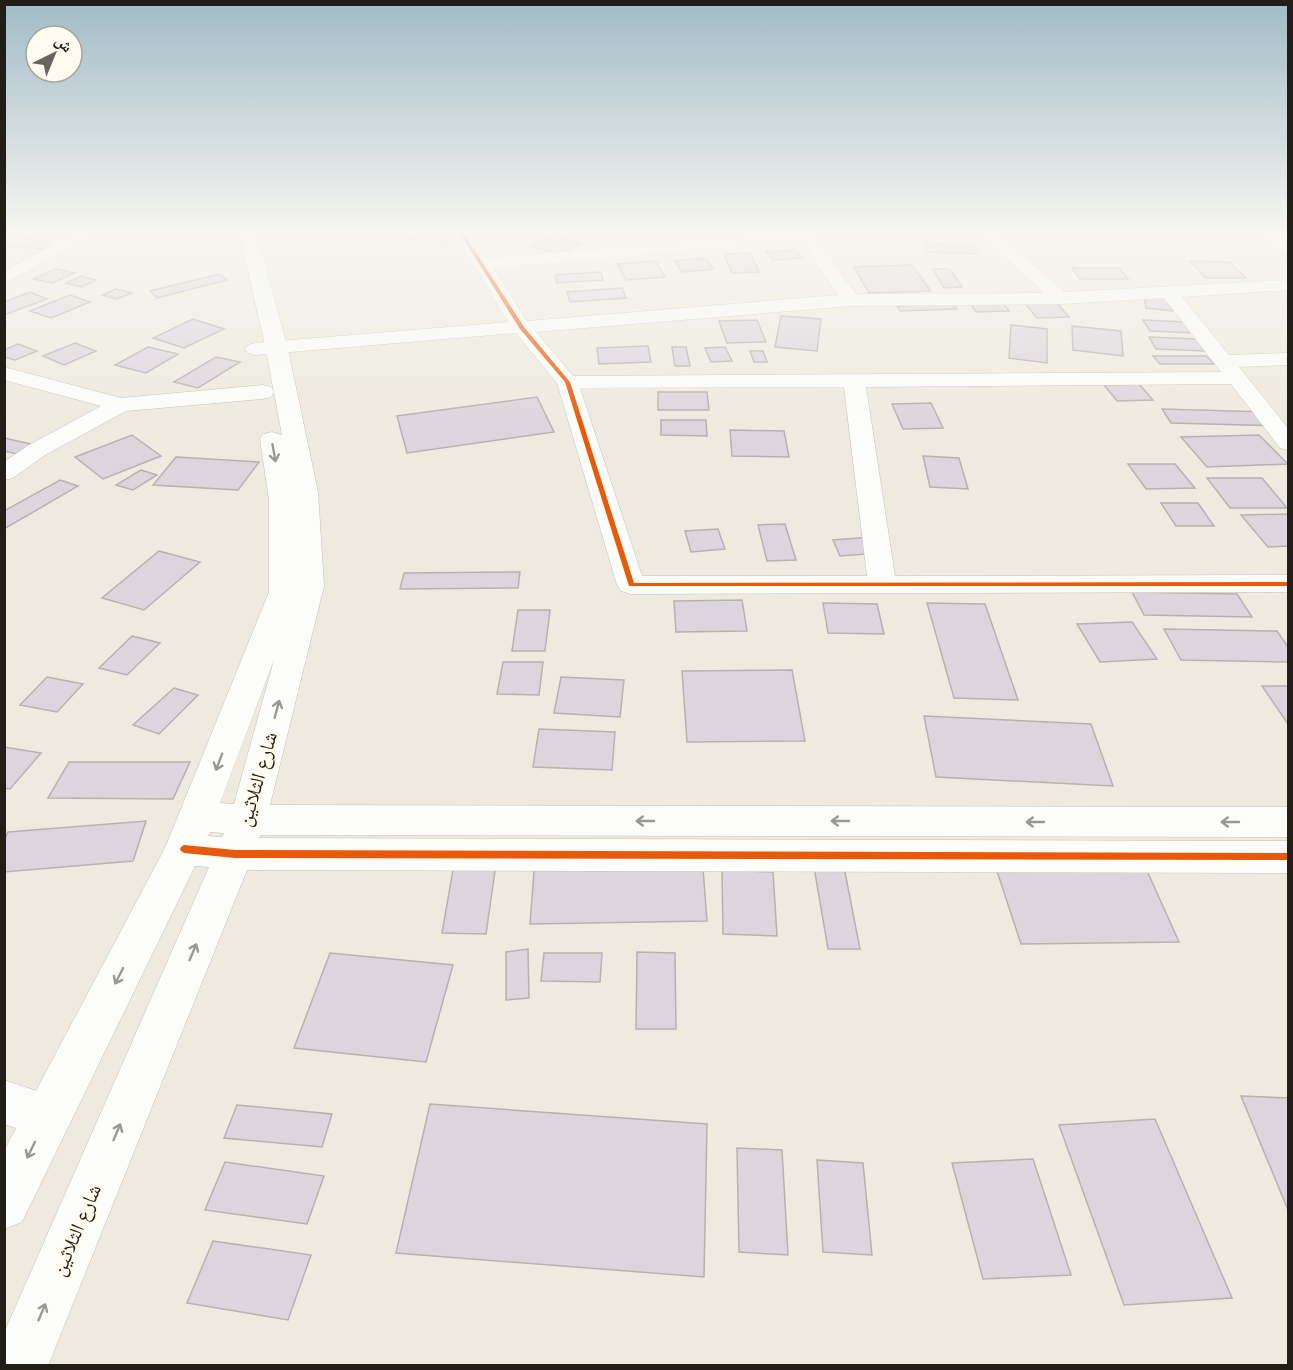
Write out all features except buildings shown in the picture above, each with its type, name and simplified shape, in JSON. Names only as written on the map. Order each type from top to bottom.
[{"type":"main road","name":"شارع الثلاثين","points":[[19,1365],[241,837],[309,586],[305,492],[266,347],[248,296]]},
{"type":"main road","name":"شارع الثلاثين","points":[[4,1204],[191,833],[284,592],[282,500],[263,392],[266,347]]},
{"type":"main road","points":[[241,837],[1288,822]]},
{"type":"main road","points":[[191,833],[241,837],[1288,857]]},
{"type":"street","points":[[502,296],[522,328],[567,382],[631,585],[1288,584]]},
{"type":"street","points":[[848,296],[851,300]]},
{"type":"street","points":[[266,347],[851,300],[1098,296]]},
{"type":"street","points":[[1172,296],[1288,443]]},
{"type":"street","points":[[567,382],[854,380],[1230,369],[1288,359]]},
{"type":"street","points":[[4,373],[122,405],[263,392]]},
{"type":"street","points":[[854,380],[882,585]]},
{"type":"street","points":[[4,473],[37,450],[122,405]]},
{"type":"street","points":[[4,1102],[48,1116]]},
{"type":"cycle path","points":[[502,296],[522,328],[567,382],[631,585],[1288,584]]},
{"type":"cycle path","points":[[184,849],[235,854],[1288,857]]}]
